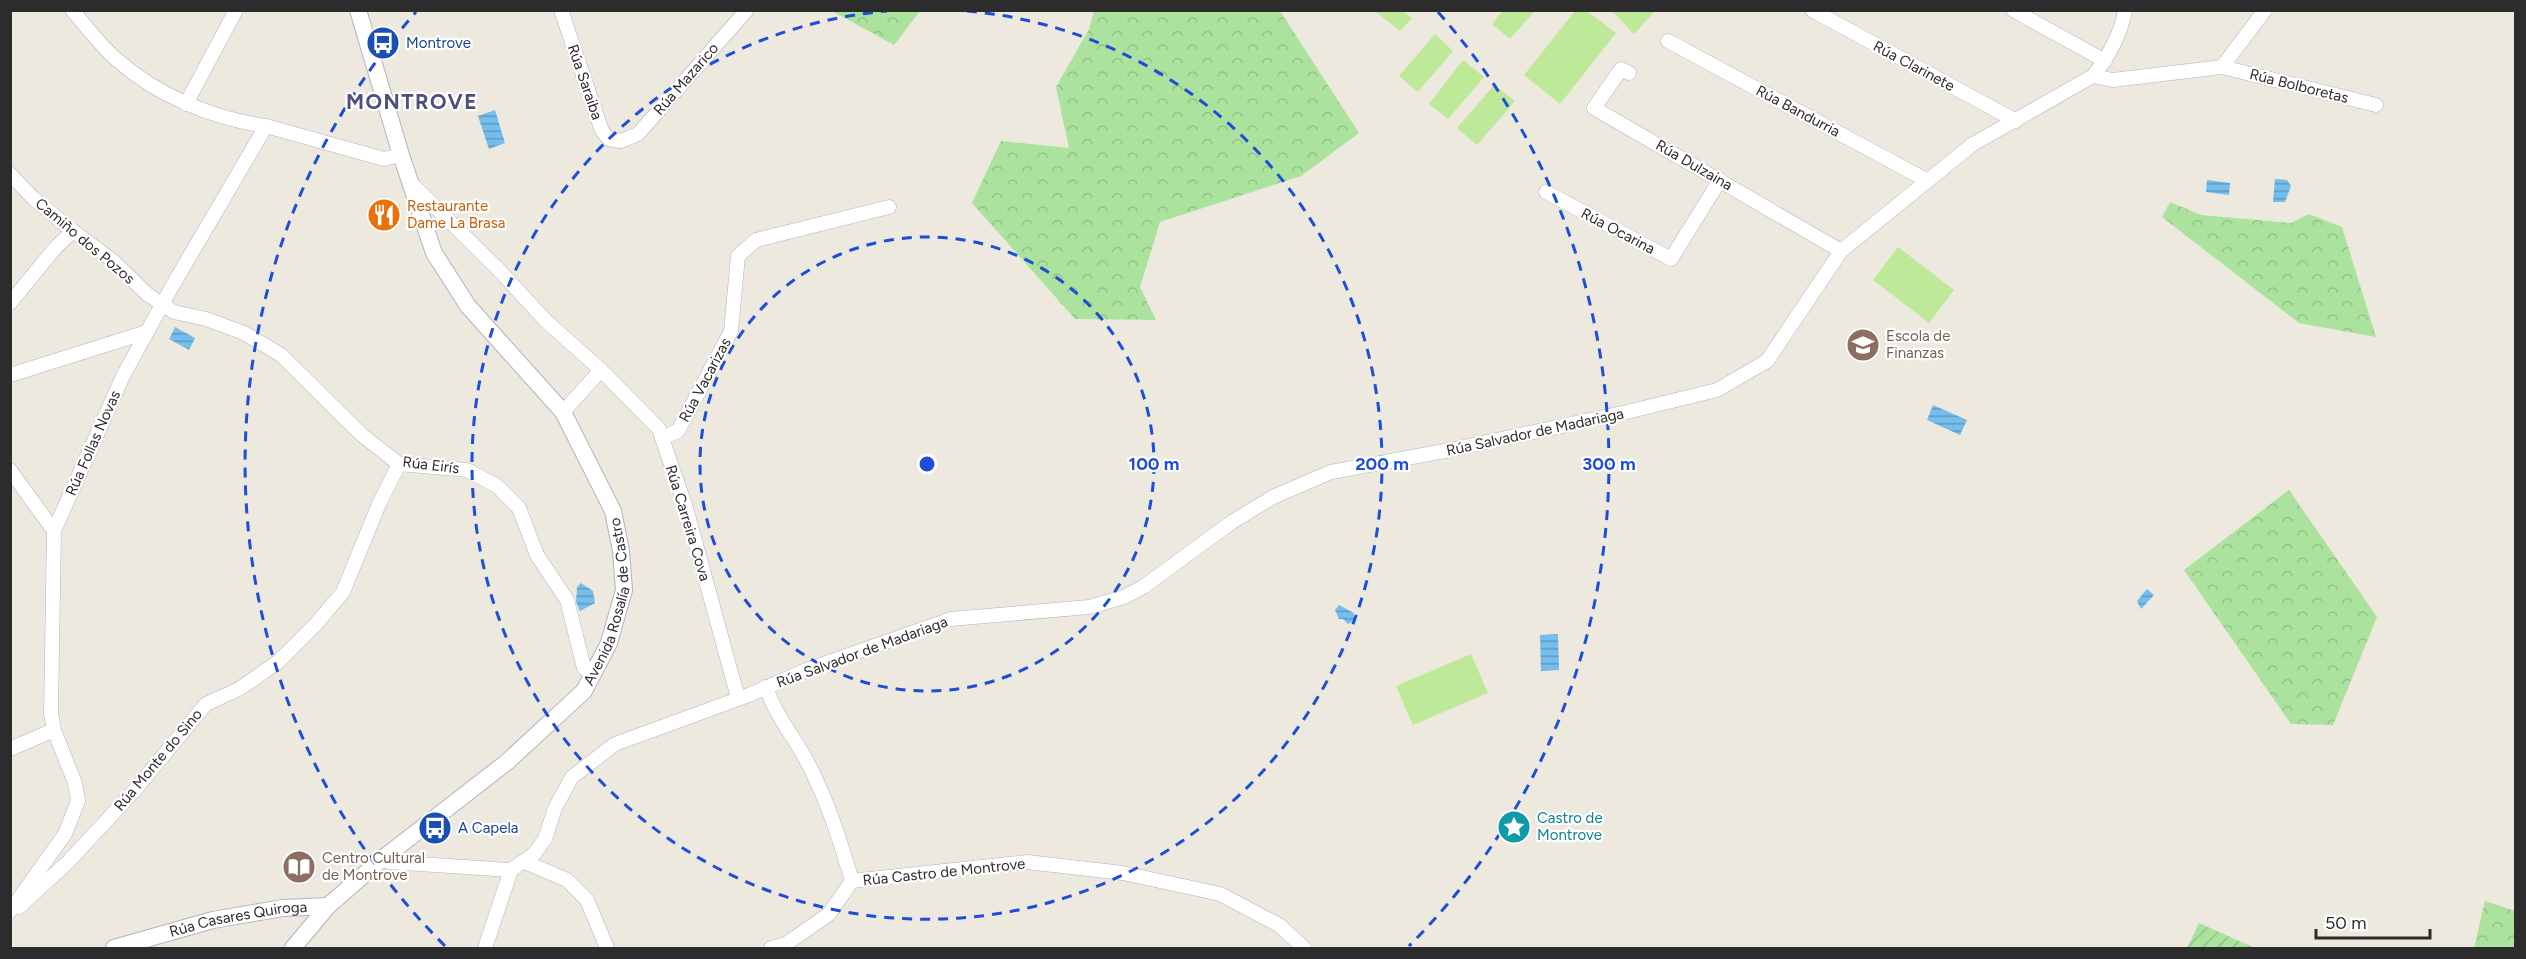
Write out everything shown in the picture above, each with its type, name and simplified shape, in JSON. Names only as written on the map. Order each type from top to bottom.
[{"type":"street","points":[[72,10],[116,59],[171,98],[240,122],[266,126],[384,159],[400,155]]},
{"type":"street","points":[[186,104],[236,10]]},
{"type":"street","name":"Avenida Rosalía de Castro","points":[[293,948],[328,906],[382,859],[507,762],[584,691],[609,643],[624,590],[621,551],[613,511],[563,412],[468,306],[434,253],[400,155],[358,10]]},
{"type":"street","name":"Rúa Saraiba","points":[[561,10],[602,131],[609,140],[621,141]]},
{"type":"street","name":"Rúa Mazarico","points":[[621,141],[638,134],[747,10]]},
{"type":"street","name":"Rúa Clarinete","points":[[1812,10],[2016,121]]},
{"type":"street","points":[[2013,10],[2104,61]]},
{"type":"street","points":[[2125,10],[2118,34],[2093,76],[2113,80],[2222,67],[2265,10]]},
{"type":"street","name":"Rúa Bandurria","points":[[1668,41],[1928,181]]},
{"type":"street","name":"Rúa Bolboretas","points":[[2222,67],[2376,105]]},
{"type":"street","name":"Rúa Dulzaina","points":[[1629,74],[1621,69],[1594,108],[1841,251]]},
{"type":"street","name":"Rúa Salvador de Madariaga","points":[[511,870],[534,854],[545,839],[555,808],[572,777],[615,744],[806,670],[951,619],[1089,607],[1124,597],[1143,587],[1232,522],[1273,497],[1331,472],[1450,450],[1717,390],[1767,361],[1841,251],[1973,144],[2093,76]]},
{"type":"street","name":"Rúa Follas Novas","points":[[10,913],[65,834],[78,801],[75,783],[54,730],[51,713],[54,531],[123,376],[266,126]]},
{"type":"street","name":"Camiño dos Pozos","points":[[10,174],[33,198],[111,260],[147,294],[163,303]]},
{"type":"street","name":"Rúa Ocarina","points":[[1546,192],[1671,259],[1720,180]]},
{"type":"street","name":"Rúa Carreira Cova","points":[[409,182],[498,269],[546,321],[601,370],[659,429],[686,508],[738,698]]},
{"type":"street","name":"Rúa Vacarizas","points":[[662,438],[678,431],[731,331],[738,256],[756,240],[889,207]]},
{"type":"street","points":[[10,303],[56,247],[73,231]]},
{"type":"street","name":"Rúa Eirís","points":[[163,303],[174,312],[206,319],[244,333],[281,355],[362,435],[399,464],[467,470],[497,486],[519,508],[537,555],[567,600],[584,668],[593,674]]},
{"type":"street","points":[[10,375],[147,332]]},
{"type":"street","points":[[563,412],[601,370]]},
{"type":"street","name":"Rúa Monte do Sino","points":[[10,913],[68,862],[134,791],[206,704],[239,689],[278,662],[316,624],[343,592],[379,504],[399,464]]},
{"type":"street","points":[[11,470],[54,531]]},
{"type":"street","points":[[766,687],[770,701],[804,756],[831,813],[852,880],[829,914],[786,944],[771,948]]},
{"type":"street","points":[[10,748],[54,730]]},
{"type":"street","points":[[382,859],[388,862],[511,870],[485,948]]},
{"type":"street","points":[[525,862],[567,880],[587,900],[606,948]]},
{"type":"street","name":"Rúa Castro de Montrove","points":[[852,880],[1027,862],[1123,873],[1220,894],[1279,925],[1304,948]]},
{"type":"street","name":"Rúa Casares Quiroga","points":[[114,948],[213,920],[283,908],[328,906]]},
{"type":"green space","points":[[1503,10],[1535,11],[1510,39],[1492,24]]},
{"type":"green space","points":[[1611,10],[1655,10],[1655,11],[1634,34]]},
{"type":"green space","points":[[832,11],[920,11],[894,45]]},
{"type":"green space","points":[[1094,11],[1280,11],[1359,133],[1301,176],[1160,222],[1140,287],[1156,320],[1075,319],[972,203],[1001,141],[1069,148],[1056,87],[1089,29]]},
{"type":"green space","points":[[1375,11],[1403,11],[1412,18],[1400,31]]},
{"type":"green space","points":[[1575,11],[1587,11],[1616,33],[1560,104],[1524,75]]},
{"type":"green space","points":[[1435,34],[1453,51],[1418,92],[1399,76]]},
{"type":"green space","points":[[1463,60],[1484,77],[1448,119],[1429,104]]},
{"type":"green space","points":[[1494,85],[1515,101],[1477,145],[1457,128]]},
{"type":"green space","points":[[2170,202],[2201,215],[2291,223],[2309,214],[2342,227],[2376,337],[2299,323],[2162,217]]},
{"type":"green space","points":[[1898,247],[1954,290],[1929,323],[1873,280]]},
{"type":"green space","points":[[2289,490],[2377,617],[2333,725],[2291,724],[2184,570]]},
{"type":"green space","points":[[1471,654],[1488,693],[1413,725],[1396,686]]},
{"type":"green space","points":[[2485,901],[2515,911],[2515,948],[2474,948]]},
{"type":"green space","points":[[2199,923],[2255,948],[2187,948]]},
{"type":"water","points":[[495,110],[505,143],[489,149],[478,116]]},
{"type":"water","points":[[2275,179],[2287,180],[2291,186],[2285,202],[2273,202]]},
{"type":"water","points":[[2207,180],[2230,183],[2229,195],[2206,192]]},
{"type":"water","points":[[175,327],[195,338],[189,350],[169,339]]},
{"type":"water","points":[[1933,405],[1967,420],[1960,435],[1927,420]]},
{"type":"water","points":[[581,583],[593,591],[595,603],[580,611],[576,602],[577,587]]},
{"type":"water","points":[[2147,589],[2154,595],[2141,609],[2137,601]]},
{"type":"water","points":[[1339,605],[1354,613],[1354,621],[1348,624],[1343,619],[1339,619],[1335,610]]},
{"type":"water","points":[[1558,634],[1559,670],[1541,671],[1540,635]]},
{"type":"place","name":"Montrove","points":[[383,43]]},
{"type":"place","name":"Restaurante Dame La Brasa","points":[[384,215]]},
{"type":"place","name":"Escola de Finanzas","points":[[1863,345]]},
{"type":"place","name":"Castro de Montrove","points":[[1514,827]]},
{"type":"place","name":"A Capela","points":[[435,828]]},
{"type":"place","name":"Centro Cultural de Montrove","points":[[299,867]]},
{"type":"district","name":"MONTROVE","points":[[412,101]]}]
